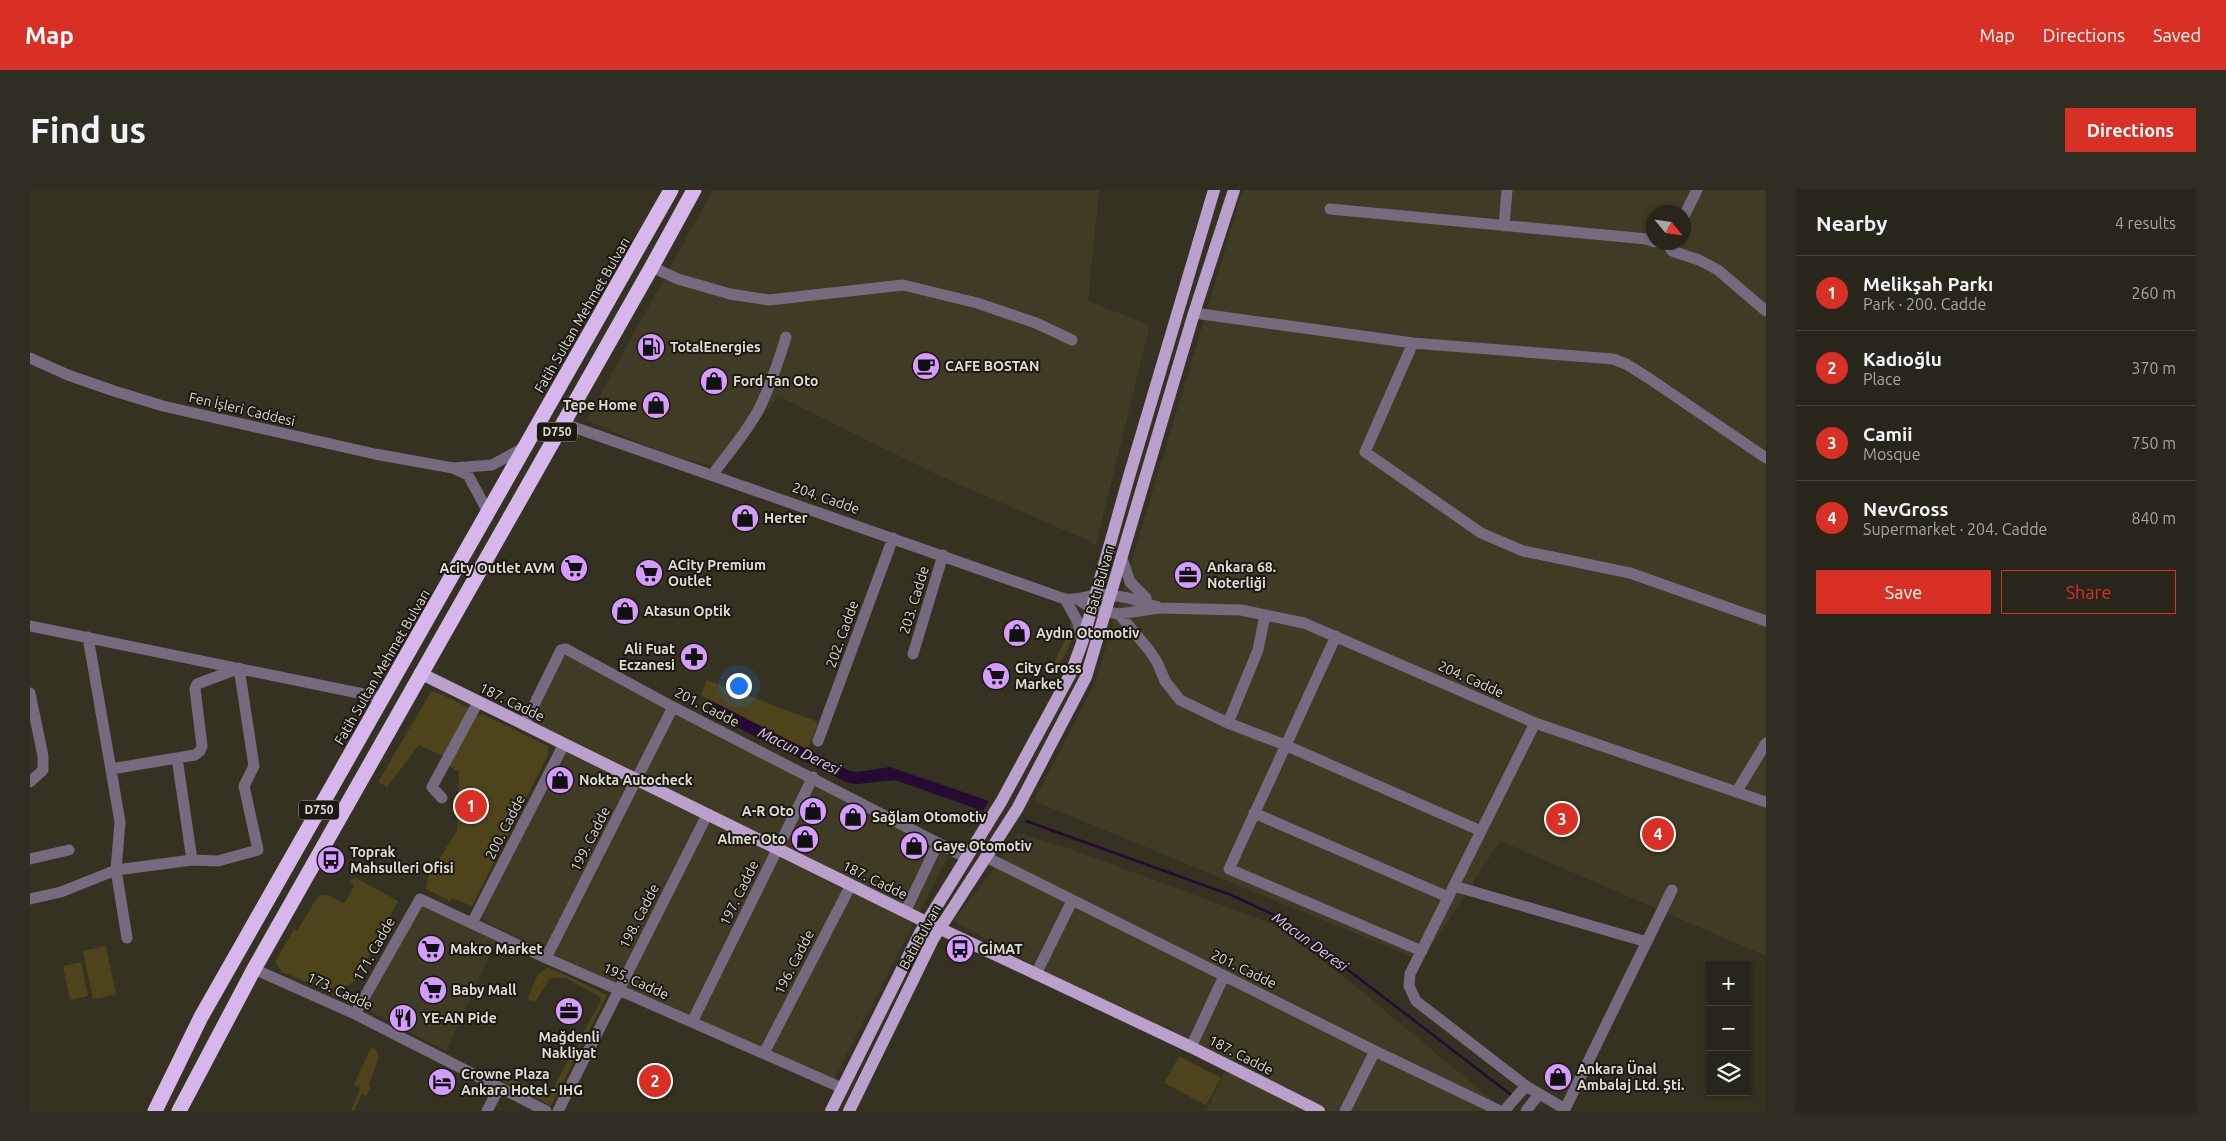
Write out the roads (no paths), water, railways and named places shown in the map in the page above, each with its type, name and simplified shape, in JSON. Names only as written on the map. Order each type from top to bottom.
[{"type":"highway","name":"Fatih Sultan Mehmet Bulvarı","points":[[155,1111],[201,1017],[671,190]]},
{"type":"highway","name":"D750","points":[[180,1109],[254,968],[694,190]]},
{"type":"main road","name":"Batı Bulvarı","points":[[831,1111],[926,922],[968,858],[1001,802],[1071,673],[1082,643],[1214,190]]},
{"type":"main road","name":"Batı Bulvarı","points":[[850,1111],[933,939],[1031,785],[1078,695],[1113,613],[1111,596],[1194,313],[1234,190]]},
{"type":"main road","name":"187. Cadde","points":[[420,674],[905,912],[1192,1047],[1316,1110]]},
{"type":"street","points":[[1504,226],[1507,190]]},
{"type":"street","points":[[1690,205],[1697,190]]},
{"type":"street","points":[[1330,209],[1646,239]]},
{"type":"street","points":[[1672,250],[1699,260],[1718,270],[1766,311]]},
{"type":"street","points":[[652,267],[678,279],[730,294],[769,300],[903,285],[977,303],[1036,323],[1072,340]]},
{"type":"street","points":[[1194,313],[1413,343],[1613,359],[1626,364],[1647,377],[1766,458]]},
{"type":"street","points":[[713,474],[746,430],[760,407],[775,371],[786,337]]},
{"type":"street","points":[[1413,343],[1365,452],[1481,533],[1523,551],[1630,574],[1766,621]]},
{"type":"street","name":"Fen İşleri Caddesi","points":[[30,358],[104,388],[163,406],[375,454],[453,468]]},
{"type":"street","name":"204. Cadde","points":[[562,423],[713,474],[1064,598],[1079,600],[1096,595],[1131,598],[1159,608]]},
{"type":"street","points":[[453,468],[492,465],[526,446]]},
{"type":"street","points":[[453,468],[468,475],[488,512]]},
{"type":"street","name":"202. Cadde","points":[[818,741],[894,538]]},
{"type":"street","name":"203. Cadde","points":[[912,654],[943,555]]},
{"type":"street","points":[[1122,558],[1130,582],[1146,598],[1147,603]]},
{"type":"street","points":[[1064,598],[1078,622],[1082,643]]},
{"type":"street","name":"204. Cadde","points":[[1079,600],[1092,608],[1113,613],[1159,608],[1241,610],[1304,624],[1336,636],[1535,723],[1766,802]]},
{"type":"street","points":[[1113,613],[1150,650],[1174,695],[1197,709],[1285,745],[1481,831]]},
{"type":"street","points":[[1228,723],[1253,664],[1265,615]]},
{"type":"street","points":[[30,626],[383,698]]},
{"type":"street","points":[[1336,636],[1230,869],[1422,951]]},
{"type":"street","points":[[88,637],[120,822],[116,870],[127,938]]},
{"type":"street","name":"201. Cadde","points":[[524,724],[563,648],[673,707],[968,858]]},
{"type":"street","points":[[111,770],[195,755],[200,752],[202,746],[195,689],[197,684],[239,668]]},
{"type":"street","points":[[30,899],[61,892],[116,870],[192,860],[218,861],[258,850],[244,786],[254,766],[239,668]]},
{"type":"street","points":[[30,693],[43,756],[43,770],[30,782]]},
{"type":"street","points":[[442,798],[432,787],[478,702]]},
{"type":"street","name":"199. Cadde","points":[[546,958],[638,780],[673,707]]},
{"type":"street","points":[[1535,723],[1410,974],[1409,986],[1416,1001],[1523,1089],[1532,1102],[1565,1109],[1672,890]]},
{"type":"street","points":[[1737,791],[1766,743]]},
{"type":"street","name":"200. Cadde","points":[[472,923],[564,744]]},
{"type":"street","points":[[178,758],[192,860]]},
{"type":"street","name":"197. Cadde","points":[[692,1022],[813,778]]},
{"type":"street","points":[[1254,813],[1448,897]]},
{"type":"street","name":"198. Cadde","points":[[558,1111],[707,814]]},
{"type":"street","points":[[905,912],[938,843]]},
{"type":"street","points":[[30,859],[69,850]]},
{"type":"street","name":"201. Cadde","points":[[986,857],[1493,1110]]},
{"type":"street","name":"196. Cadde","points":[[764,1054],[851,885]]},
{"type":"street","points":[[1454,886],[1647,942]]},
{"type":"street","name":"195. Cadde","points":[[420,899],[546,958],[842,1088]]},
{"type":"street","name":"171. Cadde","points":[[355,1014],[420,899]]},
{"type":"street","points":[[1036,974],[1072,901]]},
{"type":"street","name":"173. Cadde","points":[[254,968],[355,1014],[546,1111]]},
{"type":"street","points":[[1192,1047],[1224,976]]},
{"type":"street","points":[[1345,1111],[1374,1051]]},
{"type":"street","points":[[487,1111],[499,1088]]},
{"type":"street","points":[[1508,1107],[1523,1089]]},
{"type":"water","points":[[711,701],[850,771],[858,772],[890,767],[989,801],[983,811],[895,780],[857,784],[848,783],[707,712]]},
{"type":"waterway","name":"Macun Deresi","points":[[1026,821],[1231,895],[1279,917],[1514,1097]]},
{"type":"place","name":"TotalEnergies","points":[[651,347]]},
{"type":"place","name":"CAFE BOSTAN","points":[[926,366]]},
{"type":"place","name":"Ford Tan Oto","points":[[714,381]]},
{"type":"place","name":"Tepe Home","points":[[656,405]]},
{"type":"place","name":"Herter","points":[[745,518]]},
{"type":"place","name":"Acity Outlet AVM","points":[[574,568]]},
{"type":"place","name":"ACity Premium Outlet","points":[[649,573]]},
{"type":"place","name":"Ankara 68. Noterliği","points":[[1188,575]]},
{"type":"place","name":"Atasun Optik","points":[[625,611]]},
{"type":"place","name":"Aydın Otomotiv","points":[[1017,633]]},
{"type":"place","name":"Ali Fuat Eczanesi","points":[[694,657]]},
{"type":"place","name":"City Gross Market","points":[[996,676]]},
{"type":"place","name":"Nokta Autocheck","points":[[560,780]]},
{"type":"place","name":"Melikşah Parkı","points":[[471,806]]},
{"type":"place","name":"A-R Oto","points":[[813,811]]},
{"type":"place","name":"Sağlam Otomotiv","points":[[853,817]]},
{"type":"place","name":"Camii","points":[[1562,819]]},
{"type":"place","name":"NevGross","points":[[1658,834]]},
{"type":"place","name":"Almer Oto","points":[[805,839]]},
{"type":"place","name":"Gaye Otomotiv","points":[[914,846]]},
{"type":"place","name":"Toprak Mahsulleri Ofisi","points":[[331,860]]},
{"type":"place","name":"Makro Market","points":[[431,949]]},
{"type":"place","name":"GİMAT","points":[[960,949]]},
{"type":"place","name":"Baby Mall","points":[[433,990]]},
{"type":"place","name":"Mağdenli Nakliyat","points":[[569,1011]]},
{"type":"place","name":"YE-AN Pide","points":[[403,1018]]},
{"type":"place","name":"Ankara Ünal Ambalaj Ltd. Şti.","points":[[1558,1077]]},
{"type":"place","name":"Kadıoğlu","points":[[655,1081]]},
{"type":"place","name":"Crowne Plaza Ankara Hotel - IHG","points":[[442,1082]]}]
